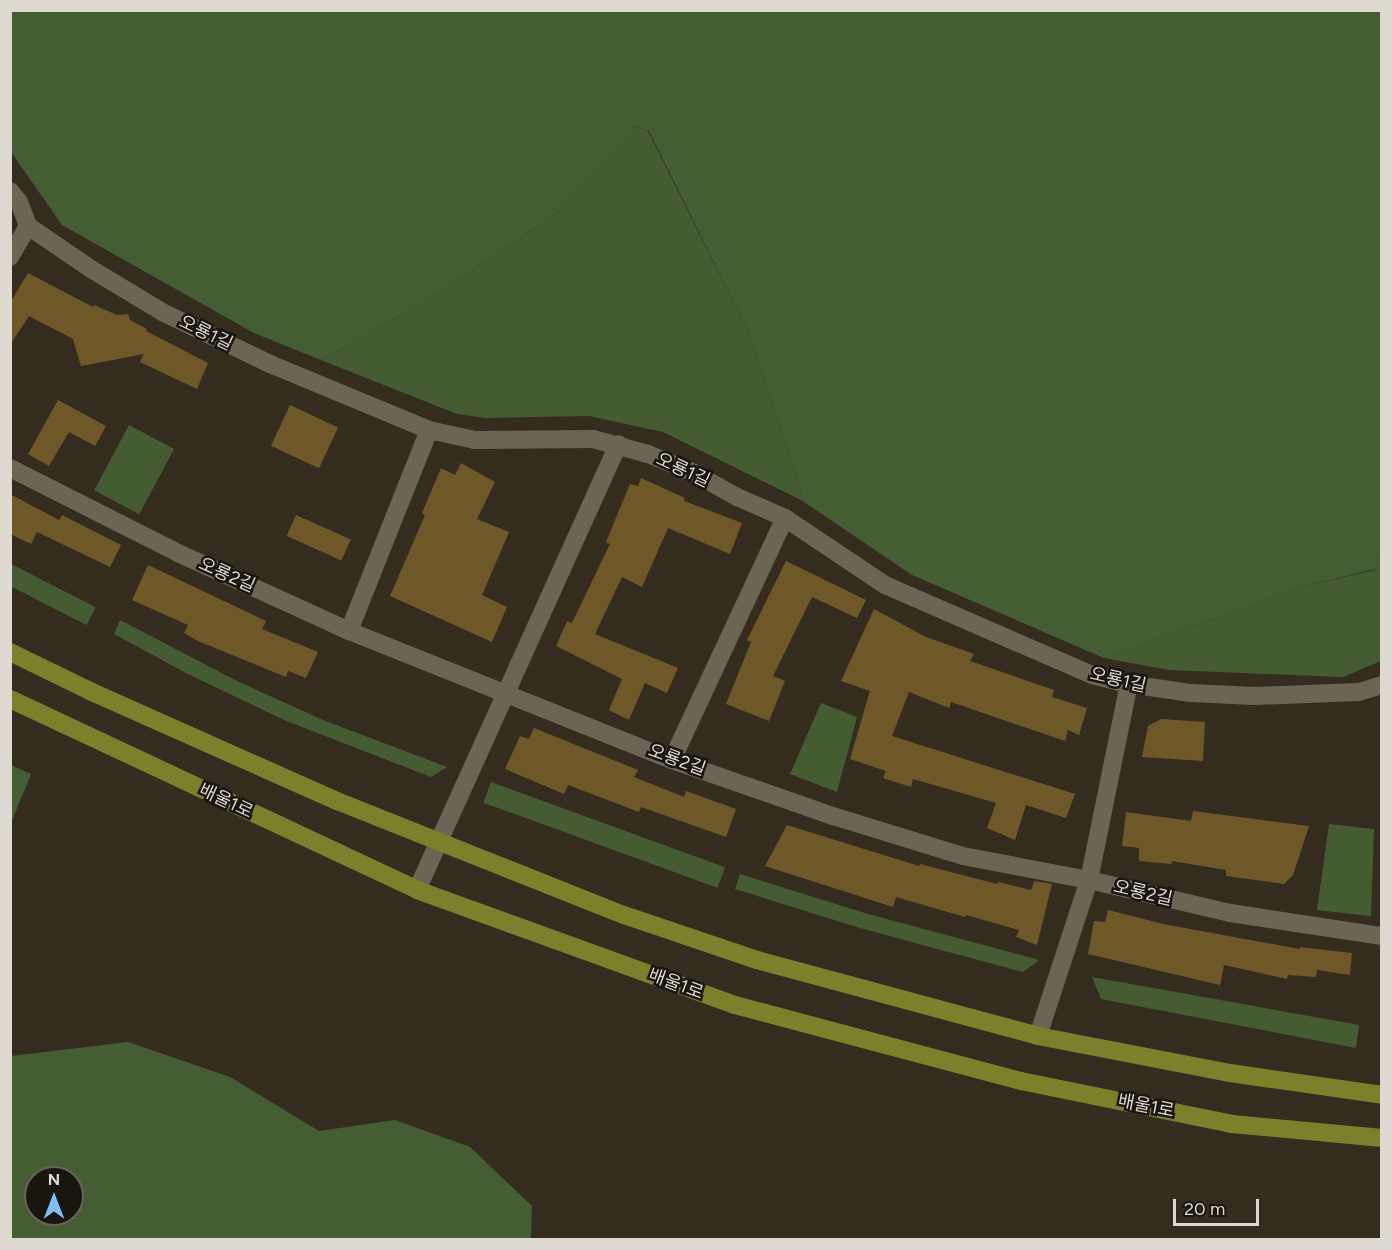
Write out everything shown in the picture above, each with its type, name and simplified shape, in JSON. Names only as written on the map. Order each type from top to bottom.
[{"type":"main road","points":[[10,652],[92,692],[315,791],[624,915],[757,960],[1038,1036],[1230,1073],[1382,1095]]},
{"type":"main road","name":"배울1로","points":[[10,699],[417,890],[735,1005],[1021,1082],[1232,1124],[1382,1138]]},
{"type":"street","points":[[10,191],[19,202],[28,226],[10,257]]},
{"type":"street","name":"오룡1길","points":[[28,226],[164,313],[270,364],[429,430],[476,440],[593,439],[618,444],[694,473],[785,518],[885,585],[1067,666],[1129,684],[1191,693],[1254,696],[1359,692],[1382,685]]},
{"type":"street","points":[[349,631],[429,430]]},
{"type":"street","points":[[417,890],[618,444]]},
{"type":"street","name":"오룡2길","points":[[10,468],[178,553],[349,631],[672,760],[833,816],[963,856],[1089,880],[1230,914],[1382,936]]},
{"type":"street","points":[[672,760],[785,518]]},
{"type":"street","points":[[1038,1036],[1089,880],[1129,684]]},
{"type":"green space","points":[[10,11],[1381,11],[1382,544],[1375,569],[1309,585],[1104,658],[912,575],[801,500],[802,492],[749,333],[649,131],[632,126],[562,209],[441,292],[321,360],[254,333],[62,225],[11,152]]},
{"type":"green space","points":[[631,126],[648,131],[749,333],[802,492],[801,500],[663,432],[589,416],[485,418],[457,414],[321,360],[441,292],[562,209]]},
{"type":"green space","points":[[129,425],[174,449],[139,514],[94,490]]},
{"type":"green space","points":[[1381,544],[1381,661],[1343,677],[1169,670],[1104,658],[1309,585],[1375,570]]},
{"type":"green space","points":[[11,564],[96,607],[87,625],[10,586]]},
{"type":"green space","points":[[120,620],[237,681],[323,720],[447,767],[431,777],[284,720],[188,674],[114,634]]},
{"type":"green space","points":[[821,703],[857,717],[837,792],[790,774]]},
{"type":"green space","points":[[11,765],[31,774],[11,823]]},
{"type":"green space","points":[[491,782],[725,867],[717,888],[483,803]]},
{"type":"green space","points":[[1329,824],[1374,829],[1371,916],[1317,910]]},
{"type":"green space","points":[[740,874],[868,914],[1039,960],[1023,972],[860,928],[735,889]]},
{"type":"green space","points":[[1092,977],[1359,1025],[1356,1048],[1101,999]]},
{"type":"green space","points":[[128,1042],[230,1077],[319,1131],[395,1120],[470,1147],[532,1206],[531,1239],[11,1239],[11,1056]]},
{"type":"building","points":[[28,273],[93,307],[94,305],[117,315],[128,314],[130,320],[147,329],[146,331],[208,363],[197,389],[140,362],[144,354],[81,366],[73,339],[29,316],[10,345],[10,303]]},
{"type":"building","points":[[58,400],[106,426],[95,446],[69,432],[49,466],[28,454]]},
{"type":"building","points":[[290,405],[338,427],[319,468],[271,446]]},
{"type":"building","points":[[461,463],[495,482],[477,519],[509,532],[482,595],[507,607],[492,642],[390,596],[425,515],[422,513],[441,468],[455,475]]},
{"type":"building","points":[[641,478],[685,498],[684,501],[742,523],[730,554],[668,528],[642,587],[622,577],[595,634],[678,668],[667,693],[645,683],[629,720],[609,710],[622,679],[556,646],[567,621],[572,623],[610,544],[606,542],[630,484],[638,486]]},
{"type":"building","points":[[10,494],[59,520],[62,515],[121,545],[110,567],[37,532],[31,544],[10,534]]},
{"type":"building","points":[[296,515],[351,539],[341,560],[287,536]]},
{"type":"building","points":[[786,561],[866,600],[857,618],[812,597],[773,676],[785,681],[769,721],[726,704],[751,642],[747,640]]},
{"type":"building","points":[[148,565],[266,621],[262,629],[318,652],[306,678],[288,671],[286,677],[198,641],[184,633],[188,625],[132,600]]},
{"type":"building","points":[[874,609],[926,637],[974,654],[970,661],[1054,690],[1052,697],[1087,708],[1079,735],[1068,730],[1065,741],[951,702],[949,708],[909,692],[892,736],[1075,794],[1066,818],[1026,805],[1015,840],[987,828],[996,803],[913,779],[911,787],[883,778],[886,771],[850,759],[870,691],[841,681]]},
{"type":"building","points":[[1161,719],[1205,722],[1203,761],[1142,757],[1148,726]]},
{"type":"building","points":[[534,728],[638,770],[634,777],[684,797],[686,791],[736,809],[726,837],[641,807],[639,812],[568,785],[564,794],[505,769],[520,736],[529,739]]},
{"type":"building","points":[[1193,811],[1309,826],[1293,875],[1284,884],[1226,876],[1226,870],[1172,861],[1171,864],[1139,861],[1139,848],[1122,846],[1126,812],[1191,821]]},
{"type":"building","points":[[787,825],[919,866],[920,864],[997,884],[998,882],[1031,890],[1034,881],[1052,884],[1037,945],[1016,937],[1019,930],[896,897],[893,907],[765,866]]},
{"type":"building","points":[[1108,910],[1163,924],[1300,949],[1300,947],[1352,953],[1350,975],[1317,970],[1316,977],[1288,975],[1287,979],[1224,965],[1220,985],[1088,954],[1094,921],[1105,922]]}]
